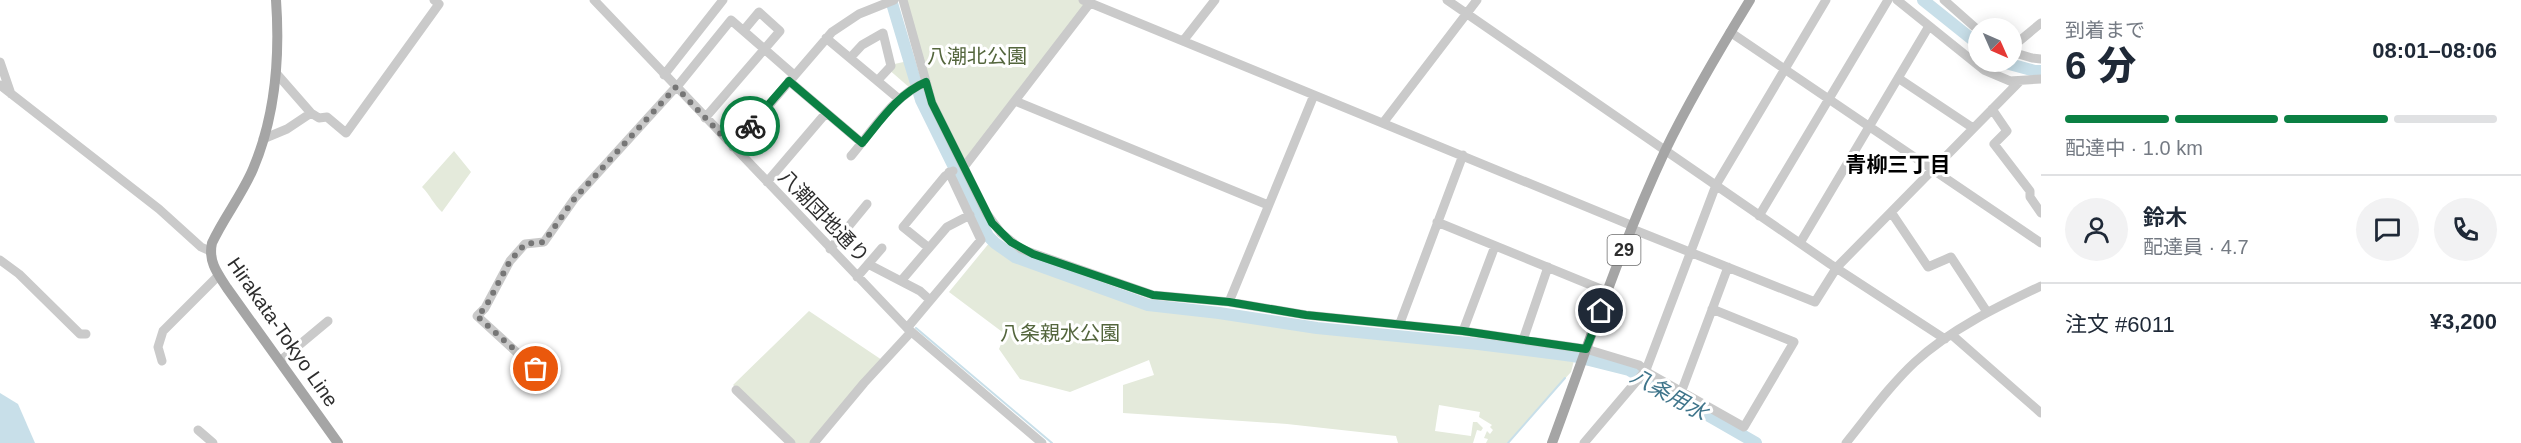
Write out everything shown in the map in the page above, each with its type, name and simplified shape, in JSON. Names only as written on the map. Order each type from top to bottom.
[{"type":"main road","name":"Hirakata-Tokyo Line","points":[[276,0],[279,44],[276,73],[263,139],[253,171],[222,223],[210,251],[219,275],[338,443]]},
{"type":"main road","name":"29","points":[[1552,443],[1608,292],[1665,151],[1749,0]]},
{"type":"street","points":[[276,73],[311,113],[319,118],[331,119],[346,133],[439,4],[434,0]]},
{"type":"street","name":"八潮団地通り","points":[[594,0],[909,330],[1042,443]]},
{"type":"street","points":[[664,75],[723,0]]},
{"type":"street","points":[[733,147],[826,38],[848,20],[894,0]]},
{"type":"street","points":[[903,0],[932,103],[992,223],[1021,249],[1153,295],[1229,302],[1306,315],[1400,323],[1586,349],[1639,365],[1744,427],[1794,342],[1712,309]]},
{"type":"street","points":[[1184,41],[1215,0]]},
{"type":"street","points":[[1447,0],[1759,216],[1948,337],[2041,413]]},
{"type":"street","points":[[1383,123],[1477,0]]},
{"type":"street","points":[[1584,443],[1646,370],[1716,185],[1826,0]]},
{"type":"street","points":[[1759,216],[1888,0]]},
{"type":"street","points":[[1897,0],[1984,70],[2010,81],[2041,80]]},
{"type":"street","points":[[1944,0],[1968,21]]},
{"type":"street","points":[[929,248],[903,226],[951,172],[963,166],[1015,101],[1086,1],[1815,302],[1837,267],[2020,81]]},
{"type":"street","points":[[705,118],[780,31],[759,12],[744,30]]},
{"type":"street","points":[[536,370],[477,316],[485,308],[515,255],[525,244],[544,242],[575,198],[676,88],[731,20],[765,50],[826,113],[862,143]]},
{"type":"street","points":[[2022,39],[2041,23]]},
{"type":"street","points":[[1800,243],[1929,26]]},
{"type":"street","points":[[1730,32],[2041,243]]},
{"type":"street","points":[[850,58],[862,45],[883,33],[891,66],[878,80]]},
{"type":"street","points":[[826,38],[899,99]]},
{"type":"street","points":[[2022,55],[2041,59]]},
{"type":"street","points":[[0,62],[11,93]]},
{"type":"street","points":[[1898,78],[1972,128]]},
{"type":"street","points":[[851,156],[909,89],[926,82]]},
{"type":"street","points":[[0,86],[159,209],[201,248],[210,251]]},
{"type":"street","points":[[1229,302],[1314,95]]},
{"type":"street","points":[[1015,101],[1268,206]]},
{"type":"street","points":[[1992,109],[2007,131],[1994,144],[2030,191],[2030,197],[2041,213]]},
{"type":"street","points":[[263,139],[286,129],[311,113]]},
{"type":"street","points":[[767,182],[826,113]]},
{"type":"street","points":[[1400,323],[1463,155]]},
{"type":"street","points":[[814,443],[981,240],[951,172]]},
{"type":"street","points":[[831,249],[867,204]]},
{"type":"street","points":[[1891,212],[1928,267],[1951,257],[1987,312]]},
{"type":"street","points":[[901,281],[947,227],[970,215]]},
{"type":"street","points":[[1437,222],[1608,292]]},
{"type":"street","points":[[1463,331],[1495,246]]},
{"type":"street","points":[[857,277],[882,248]]},
{"type":"street","points":[[0,260],[18,274],[80,334],[86,334]]},
{"type":"street","points":[[868,264],[920,291],[930,300]]},
{"type":"street","points":[[1523,340],[1548,267]]},
{"type":"street","points":[[1682,390],[1728,267]]},
{"type":"street","points":[[162,361],[158,347],[163,331],[219,275]]},
{"type":"street","points":[[1846,443],[1898,379],[1916,361],[1987,312],[2041,286]]},
{"type":"street","points":[[280,361],[328,321]]},
{"type":"street","points":[[736,390],[791,443]]},
{"type":"street","points":[[198,430],[213,443]]},
{"type":"green space","name":"八潮北公園","points":[[902,0],[1080,0],[1087,3],[964,162],[934,101]]},
{"type":"green space","points":[[908,61],[916,85],[910,88],[887,68],[890,65]]},
{"type":"green space","points":[[454,151],[471,172],[442,212],[422,187]]},
{"type":"green space","name":"八条親水公園","points":[[990,242],[1015,258],[1155,308],[1315,331],[1575,357],[1571,372],[1507,443],[1486,443],[1488,439],[1484,438],[1487,431],[1490,434],[1493,430],[1490,427],[1492,425],[1479,417],[1480,412],[1439,405],[1435,431],[1471,436],[1473,422],[1477,422],[1483,428],[1481,431],[1477,430],[1473,443],[1398,443],[1396,436],[1287,424],[1123,413],[1123,385],[1154,375],[1149,360],[1070,392],[1020,379],[999,349],[1005,334],[949,292]]},
{"type":"green space","points":[[809,311],[882,360],[812,443],[794,443],[733,385]]},
{"type":"water","points":[[0,393],[18,404],[35,443],[0,443]]},
{"type":"waterway","name":"八条用水","points":[[891,0],[921,100],[988,236],[1015,257],[1148,305],[1317,328],[1573,356],[1629,370],[1756,443]]},
{"type":"waterway","points":[[1923,0],[1968,36]]},
{"type":"waterway","points":[[2022,67],[2041,71]]},
{"type":"waterway","points":[[916,328],[1052,443]]},
{"type":"waterway","points":[[1508,443],[1565,378]]},
{"type":"way so far","points":[[536,369],[477,316],[485,308],[515,255],[525,244],[544,242],[548,238],[575,198],[597,172],[634,135],[676,87],[733,147],[750,126]]},
{"type":"district","name":"青柳三丁目","points":[[1898,164]]},
{"type":"route","points":[[750,126],[789,81],[862,143],[909,89],[926,82],[932,103],[987,214],[1001,233],[1021,249],[1033,254],[1153,295],[1229,302],[1306,315],[1400,323],[1586,349],[1601,311]]}]
